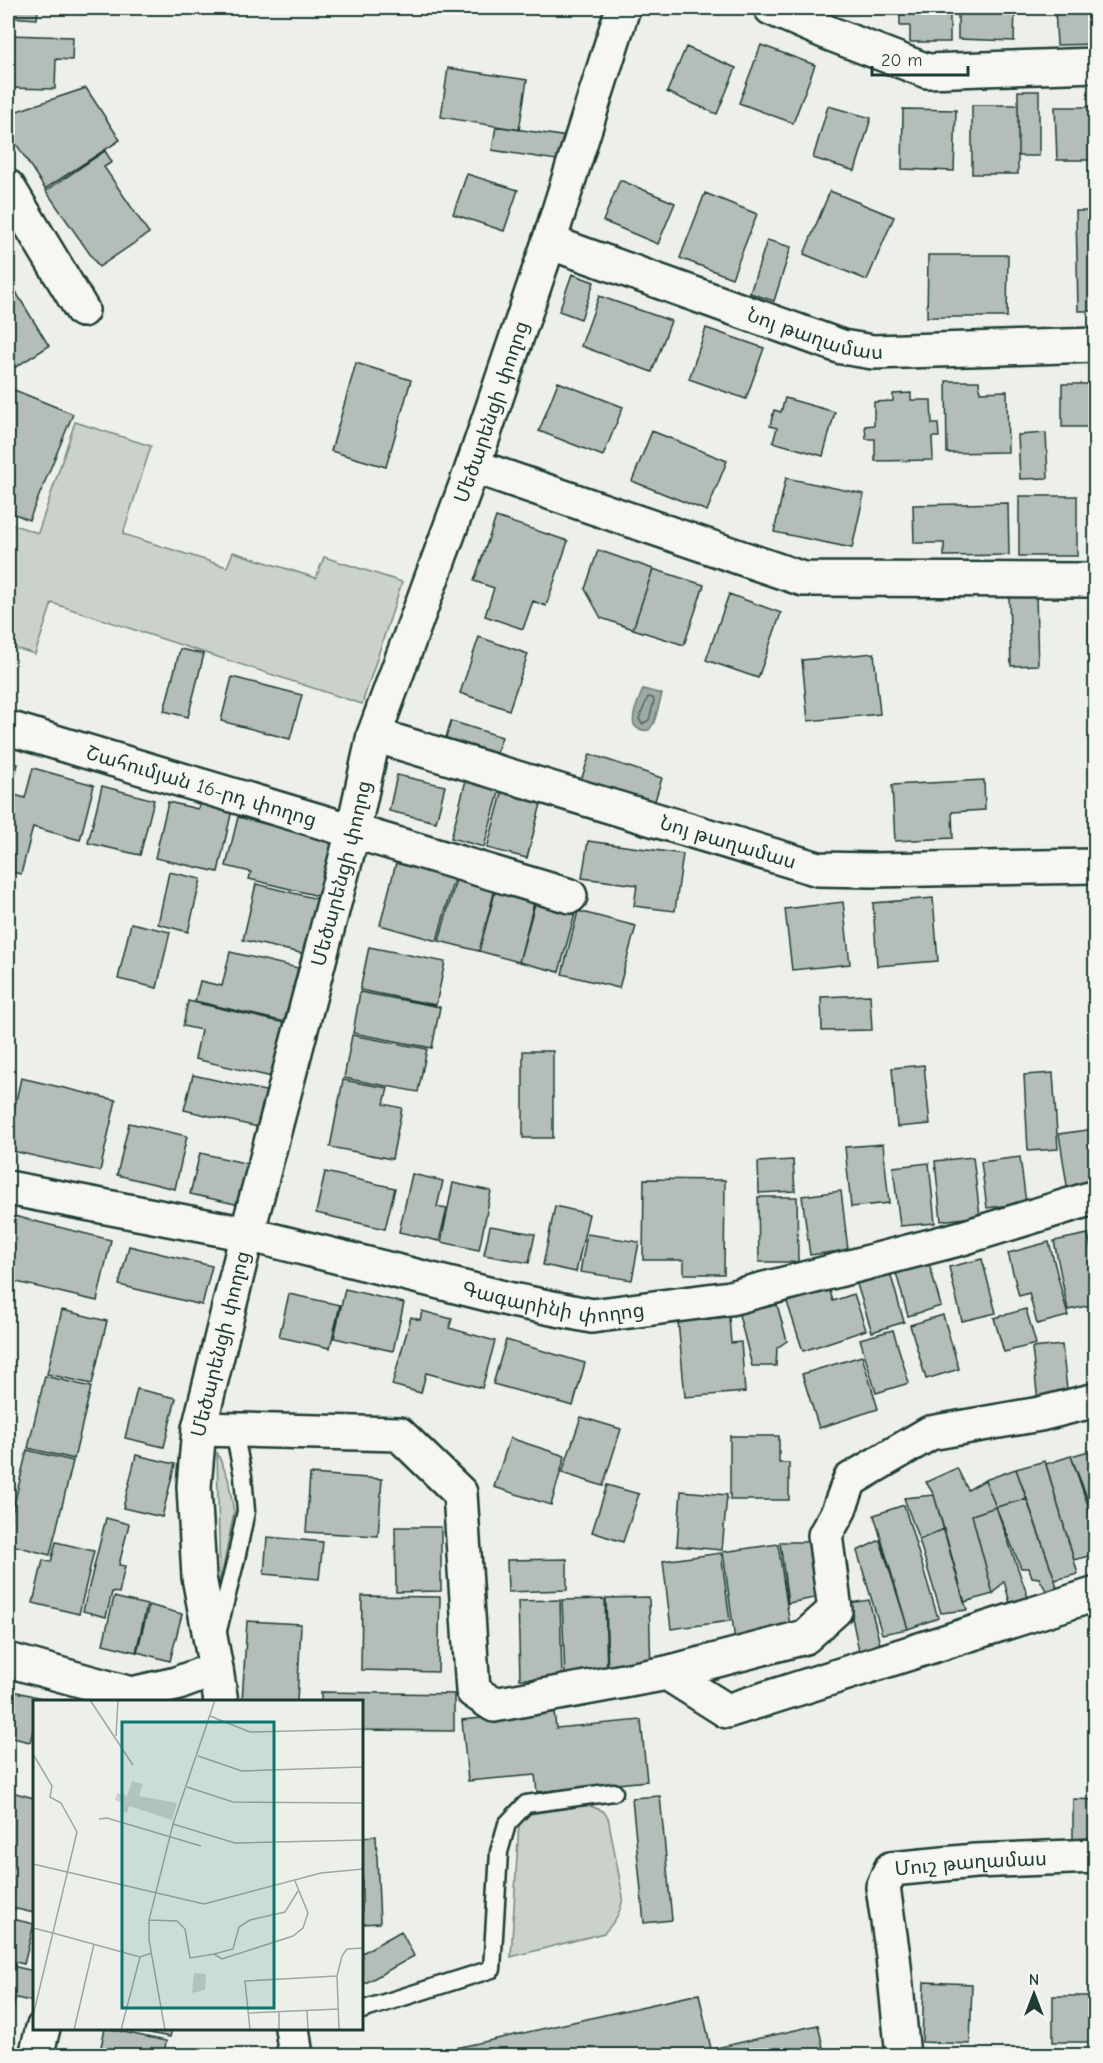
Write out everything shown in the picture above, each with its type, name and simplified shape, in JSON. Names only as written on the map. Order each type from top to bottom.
[{"type":"street","name":"Մեծարենցի փողոց","points":[[221,1700],[199,1577],[194,1486],[199,1429],[247,1234],[353,831],[374,735],[473,466],[549,243],[623,8]]},
{"type":"street","points":[[771,8],[927,71],[1095,65]]},
{"type":"street","points":[[8,187],[82,310]]},
{"type":"street","name":"Նոյ թաղամաս","points":[[549,243],[842,347],[873,352],[1095,345]]},
{"type":"street","points":[[473,466],[803,579],[1095,580]]},
{"type":"street","name":"Շահումյան 16-րդ փողոց","points":[[8,728],[570,896]]},
{"type":"street","name":"Նոյ թաղամաս","points":[[374,735],[818,869],[1095,866]]},
{"type":"street","name":"Գագարինի փողոց","points":[[8,1188],[247,1234],[512,1300],[592,1316],[730,1298],[962,1238],[1095,1197]]},
{"type":"street","points":[[199,1429],[399,1434],[460,1492],[473,1691],[494,1705],[667,1673],[805,1637],[834,1610],[825,1535],[838,1512],[850,1480],[930,1433],[1040,1413],[1095,1400]]},
{"type":"street","points":[[667,1673],[727,1711],[1095,1594]]},
{"type":"street","points":[[8,1660],[130,1698],[176,1684],[214,1660]]},
{"type":"street","name":"Մուշ թաղամաս","points":[[903,2055],[883,1887],[891,1869],[975,1861],[1095,1856]]},
{"type":"street","points":[[36,2055],[42,2030]]},
{"type":"lane","points":[[214,1660],[246,1511],[243,1476],[234,1431]]},
{"type":"lane","points":[[363,2010],[492,1969],[499,1852],[507,1824],[526,1804],[614,1792]]},
{"type":"shaded area","points":[[75,422],[151,446],[123,534],[227,567],[233,552],[316,578],[324,557],[402,582],[362,704],[52,603],[35,654],[8,646],[8,523],[38,533]]},
{"type":"shaded area","points":[[217,1452],[228,1478],[234,1512],[220,1584]]},
{"type":"shaded area","points":[[588,1805],[603,1811],[608,1817],[623,1897],[617,1916],[604,1933],[511,1957],[519,1823],[524,1815]]},
{"type":"water","points":[[643,689],[662,694],[654,723],[649,730],[640,730],[633,722],[635,709]]},
{"type":"building","points":[[8,8],[55,8],[55,10],[38,9],[37,19],[8,17]]},
{"type":"building","points":[[900,8],[950,8],[950,42],[910,42],[910,26],[900,26]]},
{"type":"building","points":[[958,8],[1015,8],[1014,41],[958,39]]},
{"type":"building","points":[[1055,8],[1096,8],[1096,44],[1057,45]]},
{"type":"building","points":[[8,35],[73,37],[72,60],[56,59],[55,89],[8,88]]},
{"type":"building","points":[[761,45],[815,65],[793,123],[739,103]]},
{"type":"building","points":[[686,47],[736,68],[717,114],[667,92]]},
{"type":"building","points":[[448,68],[527,80],[519,130],[441,117]]},
{"type":"building","points":[[86,88],[120,140],[45,189],[8,131],[8,114]]},
{"type":"building","points":[[1018,91],[1039,91],[1039,156],[1018,156]]},
{"type":"building","points":[[972,105],[1018,105],[1018,174],[972,174]]},
{"type":"building","points":[[828,106],[871,118],[855,171],[813,158]]},
{"type":"building","points":[[1055,107],[1096,107],[1096,160],[1057,160]]},
{"type":"building","points":[[903,109],[956,110],[954,171],[902,169]]},
{"type":"building","points":[[496,126],[567,137],[563,161],[492,150]]},
{"type":"building","points":[[105,151],[112,162],[104,167],[149,233],[99,267],[46,191]]},
{"type":"building","points":[[467,174],[518,190],[504,231],[453,214]]},
{"type":"building","points":[[620,180],[675,203],[658,244],[603,221]]},
{"type":"building","points":[[830,191],[894,217],[867,280],[804,254]]},
{"type":"building","points":[[705,193],[757,214],[732,278],[680,258]]},
{"type":"building","points":[[1076,211],[1096,211],[1096,311],[1078,311]]},
{"type":"building","points":[[767,240],[791,247],[774,301],[750,293]]},
{"type":"building","points":[[928,255],[1008,255],[1007,317],[927,317]]},
{"type":"building","points":[[572,274],[594,282],[581,319],[559,311]]},
{"type":"building","points":[[8,278],[17,293],[8,299]]},
{"type":"building","points":[[17,294],[49,346],[8,372],[8,300]]},
{"type":"building","points":[[599,296],[671,321],[652,372],[581,346]]},
{"type":"building","points":[[706,328],[764,348],[746,399],[689,379]]},
{"type":"building","points":[[356,363],[411,380],[386,467],[331,451]]},
{"type":"building","points":[[946,381],[979,381],[980,392],[1007,391],[1008,452],[947,453]]},
{"type":"building","points":[[558,382],[623,407],[603,456],[539,431]]},
{"type":"building","points":[[1062,384],[1096,384],[1096,427],[1062,427]]},
{"type":"building","points":[[12,389],[73,414],[29,520],[8,511],[8,401]]},
{"type":"building","points":[[911,393],[911,400],[931,400],[932,424],[938,424],[939,437],[932,437],[933,460],[875,461],[875,439],[866,439],[865,426],[874,425],[874,402],[893,401],[893,394]]},
{"type":"building","points":[[785,398],[835,412],[823,456],[773,442],[777,428],[770,426],[774,410],[781,412]]},
{"type":"building","points":[[652,431],[727,461],[707,511],[632,481]]},
{"type":"building","points":[[1046,433],[1048,478],[1020,479],[1018,435]]},
{"type":"building","points":[[786,478],[864,494],[852,548],[774,532]]},
{"type":"building","points":[[1019,496],[1077,496],[1077,556],[1019,556]]},
{"type":"building","points":[[1008,503],[1009,555],[944,556],[944,543],[914,543],[913,505]]},
{"type":"building","points":[[496,517],[568,541],[546,606],[533,601],[523,629],[485,616],[494,588],[474,581]]},
{"type":"building","points":[[598,550],[653,569],[633,629],[601,618],[585,589]]},
{"type":"building","points":[[653,569],[704,585],[684,645],[633,629]]},
{"type":"building","points":[[729,594],[781,613],[758,678],[706,660]]},
{"type":"building","points":[[1009,596],[1036,596],[1038,665],[1011,666]]},
{"type":"building","points":[[1089,614],[1096,614],[1096,674],[1090,675]]},
{"type":"building","points":[[479,637],[528,654],[509,710],[460,693]]},
{"type":"building","points":[[180,649],[204,654],[188,717],[164,711]]},
{"type":"building","points":[[874,653],[880,714],[808,721],[802,660]]},
{"type":"building","points":[[232,677],[302,695],[290,739],[221,721]]},
{"type":"building","points":[[451,721],[502,737],[495,757],[445,741]]},
{"type":"building","points":[[590,754],[662,778],[653,807],[580,783]]},
{"type":"building","points":[[8,761],[18,764],[8,804]]},
{"type":"building","points":[[33,768],[94,785],[80,840],[33,827],[21,874],[8,871],[8,824],[15,795],[25,798]]},
{"type":"building","points":[[397,775],[445,786],[436,822],[389,811]]},
{"type":"building","points":[[467,776],[501,785],[484,847],[451,838]]},
{"type":"building","points":[[984,780],[985,810],[952,812],[953,838],[895,841],[892,785]]},
{"type":"building","points":[[102,786],[154,800],[140,855],[88,843]]},
{"type":"building","points":[[504,786],[543,796],[527,858],[487,848]]},
{"type":"building","points":[[202,793],[234,801],[218,872],[155,858],[168,802],[198,809]]},
{"type":"building","points":[[238,817],[273,826],[275,817],[337,842],[323,897],[249,879],[251,872],[226,866]]},
{"type":"building","points":[[588,841],[683,854],[675,911],[634,906],[637,885],[582,878]]},
{"type":"building","points":[[396,863],[454,878],[437,941],[380,925]]},
{"type":"building","points":[[169,872],[201,879],[188,932],[158,924]]},
{"type":"building","points":[[456,879],[495,889],[479,951],[439,941]]},
{"type":"building","points":[[256,884],[318,899],[305,954],[243,940]]},
{"type":"building","points":[[496,889],[535,899],[519,962],[479,951]]},
{"type":"building","points":[[933,898],[938,961],[877,966],[873,903]]},
{"type":"building","points":[[536,900],[576,910],[559,972],[519,962]]},
{"type":"building","points":[[843,902],[850,964],[792,970],[785,909]]},
{"type":"building","points":[[578,911],[636,926],[619,988],[562,974]]},
{"type":"building","points":[[131,923],[170,932],[157,988],[118,979]]},
{"type":"building","points":[[369,947],[445,962],[436,1005],[360,990]]},
{"type":"building","points":[[230,952],[298,968],[285,1022],[195,1001],[200,981],[222,986]]},
{"type":"building","points":[[360,992],[440,1007],[432,1048],[353,1033]]},
{"type":"building","points":[[870,995],[872,1030],[822,1031],[821,997]]},
{"type":"building","points":[[188,1001],[285,1023],[272,1077],[195,1059],[201,1030],[183,1026]]},
{"type":"building","points":[[352,1035],[427,1049],[418,1092],[344,1078]]},
{"type":"building","points":[[523,1051],[553,1051],[553,1138],[523,1138]]},
{"type":"building","points":[[924,1065],[930,1124],[897,1127],[892,1068]]},
{"type":"building","points":[[1053,1073],[1058,1149],[1028,1151],[1024,1075]]},
{"type":"building","points":[[193,1075],[279,1094],[271,1130],[184,1110]]},
{"type":"building","points":[[21,1078],[116,1100],[100,1171],[8,1150],[8,1137]]},
{"type":"building","points":[[343,1080],[388,1088],[384,1104],[402,1108],[392,1159],[330,1147]]},
{"type":"building","points":[[129,1123],[187,1136],[175,1189],[117,1175]]},
{"type":"building","points":[[1093,1129],[1096,1147],[1096,1189],[1068,1192],[1059,1134]]},
{"type":"building","points":[[883,1144],[889,1203],[851,1207],[845,1147]]},
{"type":"building","points":[[200,1153],[258,1166],[249,1207],[190,1194]]},
{"type":"building","points":[[973,1157],[980,1216],[941,1221],[935,1161]]},
{"type":"building","points":[[1020,1157],[1026,1203],[987,1208],[981,1162]]},
{"type":"building","points":[[793,1160],[795,1191],[759,1193],[758,1162]]},
{"type":"building","points":[[929,1163],[935,1223],[900,1226],[893,1167]]},
{"type":"building","points":[[325,1172],[395,1188],[385,1229],[316,1213]]},
{"type":"building","points":[[412,1174],[443,1181],[437,1207],[447,1209],[439,1241],[399,1232]]},
{"type":"building","points":[[644,1179],[725,1180],[724,1274],[684,1274],[684,1260],[643,1260]]},
{"type":"building","points":[[453,1183],[491,1191],[479,1250],[441,1242]]},
{"type":"building","points":[[841,1191],[848,1250],[810,1255],[802,1196]]},
{"type":"building","points":[[758,1197],[797,1197],[798,1262],[759,1262]]},
{"type":"building","points":[[555,1206],[589,1214],[576,1272],[543,1265]]},
{"type":"building","points":[[10,1215],[111,1240],[97,1301],[8,1280]]},
{"type":"building","points":[[490,1226],[535,1234],[529,1263],[484,1255]]},
{"type":"building","points":[[587,1234],[639,1242],[632,1280],[580,1272]]},
{"type":"building","points":[[1088,1234],[1096,1270],[1096,1304],[1068,1310],[1054,1241]]},
{"type":"building","points":[[1049,1242],[1068,1316],[1037,1324],[1029,1293],[1019,1296],[1008,1253]]},
{"type":"building","points":[[129,1246],[212,1266],[202,1305],[119,1285]]},
{"type":"building","points":[[926,1253],[941,1306],[908,1316],[893,1262]]},
{"type":"building","points":[[982,1259],[996,1313],[962,1321],[949,1267]]},
{"type":"building","points":[[889,1269],[904,1322],[872,1332],[855,1278]]},
{"type":"building","points":[[828,1285],[833,1301],[854,1294],[866,1330],[803,1351],[786,1299]]},
{"type":"building","points":[[345,1289],[404,1303],[393,1351],[334,1338]]},
{"type":"building","points":[[289,1294],[340,1305],[330,1348],[279,1337]]},
{"type":"building","points":[[776,1301],[787,1341],[777,1348],[776,1366],[752,1366],[738,1311]]},
{"type":"building","points":[[1026,1309],[1036,1344],[1004,1352],[994,1318]]},
{"type":"building","points":[[62,1310],[107,1321],[92,1384],[47,1374]]},
{"type":"building","points":[[422,1311],[452,1319],[449,1328],[495,1341],[482,1388],[426,1373],[421,1393],[392,1385],[411,1317],[420,1320]]},
{"type":"building","points":[[943,1315],[959,1369],[926,1379],[910,1325]]},
{"type":"building","points":[[729,1317],[731,1343],[741,1342],[745,1392],[685,1397],[678,1321]]},
{"type":"building","points":[[893,1330],[909,1383],[876,1393],[860,1339]]},
{"type":"building","points":[[506,1340],[585,1363],[573,1406],[493,1384]]},
{"type":"building","points":[[1062,1345],[1068,1398],[1038,1401],[1032,1348]]},
{"type":"building","points":[[862,1356],[878,1409],[819,1428],[802,1374]]},
{"type":"building","points":[[45,1376],[91,1387],[74,1459],[28,1448]]},
{"type":"building","points":[[137,1389],[176,1398],[164,1447],[125,1438]]},
{"type":"building","points":[[581,1417],[621,1429],[603,1486],[562,1473]]},
{"type":"building","points":[[730,1436],[779,1436],[779,1463],[789,1463],[789,1500],[730,1500]]},
{"type":"building","points":[[510,1438],[565,1456],[551,1505],[494,1487]]},
{"type":"building","points":[[1096,1449],[1096,1521],[1071,1456]]},
{"type":"building","points":[[27,1450],[73,1461],[50,1555],[8,1544],[8,1530]]},
{"type":"building","points":[[136,1455],[175,1464],[162,1517],[123,1508]]},
{"type":"building","points":[[1071,1456],[1096,1529],[1096,1554],[1074,1560],[1046,1464]]},
{"type":"building","points":[[1045,1461],[1078,1574],[1055,1580],[1016,1469]]},
{"type":"building","points":[[957,1468],[968,1490],[985,1480],[996,1507],[972,1515],[993,1594],[964,1602],[934,1495],[926,1482]]},
{"type":"building","points":[[1016,1469],[1027,1499],[996,1507],[985,1480]]},
{"type":"building","points":[[310,1474],[382,1479],[378,1536],[306,1532]]},
{"type":"building","points":[[607,1485],[639,1494],[623,1542],[592,1532]]},
{"type":"building","points":[[681,1491],[727,1495],[722,1550],[677,1546]]},
{"type":"building","points":[[934,1495],[944,1529],[919,1540],[904,1498]]},
{"type":"building","points":[[1027,1499],[1058,1594],[1049,1596],[1039,1578],[1032,1577],[1029,1568],[1021,1568],[996,1507]]},
{"type":"building","points":[[904,1505],[938,1618],[908,1629],[874,1515]]},
{"type":"building","points":[[996,1507],[1028,1597],[1010,1603],[1004,1581],[993,1594],[972,1515]]},
{"type":"building","points":[[106,1518],[129,1524],[119,1565],[125,1566],[119,1593],[112,1592],[106,1617],[83,1611]]},
{"type":"building","points":[[395,1527],[441,1527],[441,1591],[396,1592]]},
{"type":"building","points":[[944,1529],[967,1610],[941,1613],[919,1540]]},
{"type":"building","points":[[267,1537],[323,1542],[319,1579],[264,1574]]},
{"type":"building","points":[[880,1540],[908,1629],[882,1634],[857,1551]]},
{"type":"building","points":[[56,1542],[94,1551],[79,1614],[33,1603],[43,1560],[51,1562]]},
{"type":"building","points":[[780,1542],[812,1542],[820,1597],[788,1603]]},
{"type":"building","points":[[778,1544],[791,1633],[735,1640],[723,1552]]},
{"type":"building","points":[[721,1553],[730,1621],[671,1629],[663,1561]]},
{"type":"building","points":[[567,1559],[567,1590],[508,1592],[507,1560]]},
{"type":"building","points":[[362,1596],[440,1597],[438,1672],[361,1670]]},
{"type":"building","points":[[114,1597],[147,1605],[136,1652],[103,1644]]},
{"type":"building","points":[[649,1597],[651,1675],[608,1676],[606,1598]]},
{"type":"building","points":[[605,1599],[607,1676],[565,1678],[562,1600]]},
{"type":"building","points":[[560,1600],[562,1678],[520,1679],[518,1601]]},
{"type":"building","points":[[869,1600],[882,1652],[860,1656],[849,1603]]},
{"type":"building","points":[[149,1605],[182,1614],[170,1661],[137,1652]]},
{"type":"building","points":[[247,1621],[301,1624],[297,1700],[242,1700]]},
{"type":"building","points":[[13,1691],[50,1700],[33,1700],[33,1731],[30,1742],[8,1737],[8,1714]]},
{"type":"building","points":[[321,1692],[454,1694],[454,1731],[363,1730],[363,1700],[321,1700]]},
{"type":"building","points":[[554,1711],[556,1728],[641,1720],[647,1781],[537,1792],[535,1775],[468,1781],[462,1720]]},
{"type":"building","points":[[8,1791],[33,1798],[33,1913],[8,1907]]},
{"type":"building","points":[[660,1796],[672,1920],[644,1923],[632,1798]]},
{"type":"building","points":[[1073,1799],[1096,1800],[1096,1846],[1073,1846]]},
{"type":"building","points":[[376,1836],[380,1923],[363,1924],[363,1837]]},
{"type":"building","points":[[8,1918],[33,1924],[24,1964],[8,1960]]},
{"type":"building","points":[[401,1931],[414,1956],[363,1984],[363,1952]]},
{"type":"building","points":[[8,1965],[33,1971],[33,2002],[8,1996]]},
{"type":"building","points":[[924,1982],[972,1984],[970,2044],[922,2042]]},
{"type":"building","points":[[699,1994],[711,2049],[680,2056],[420,2056]]},
{"type":"building","points":[[1053,1996],[1096,1996],[1096,2042],[1053,2042]]},
{"type":"building","points":[[8,1999],[15,2000],[8,2030]]},
{"type":"building","points":[[818,2025],[825,2056],[718,2056],[716,2048]]},
{"type":"building","points":[[105,2030],[166,2041],[164,2056],[99,2056]]},
{"type":"building","points":[[135,2030],[172,2030],[170,2037]]}]
